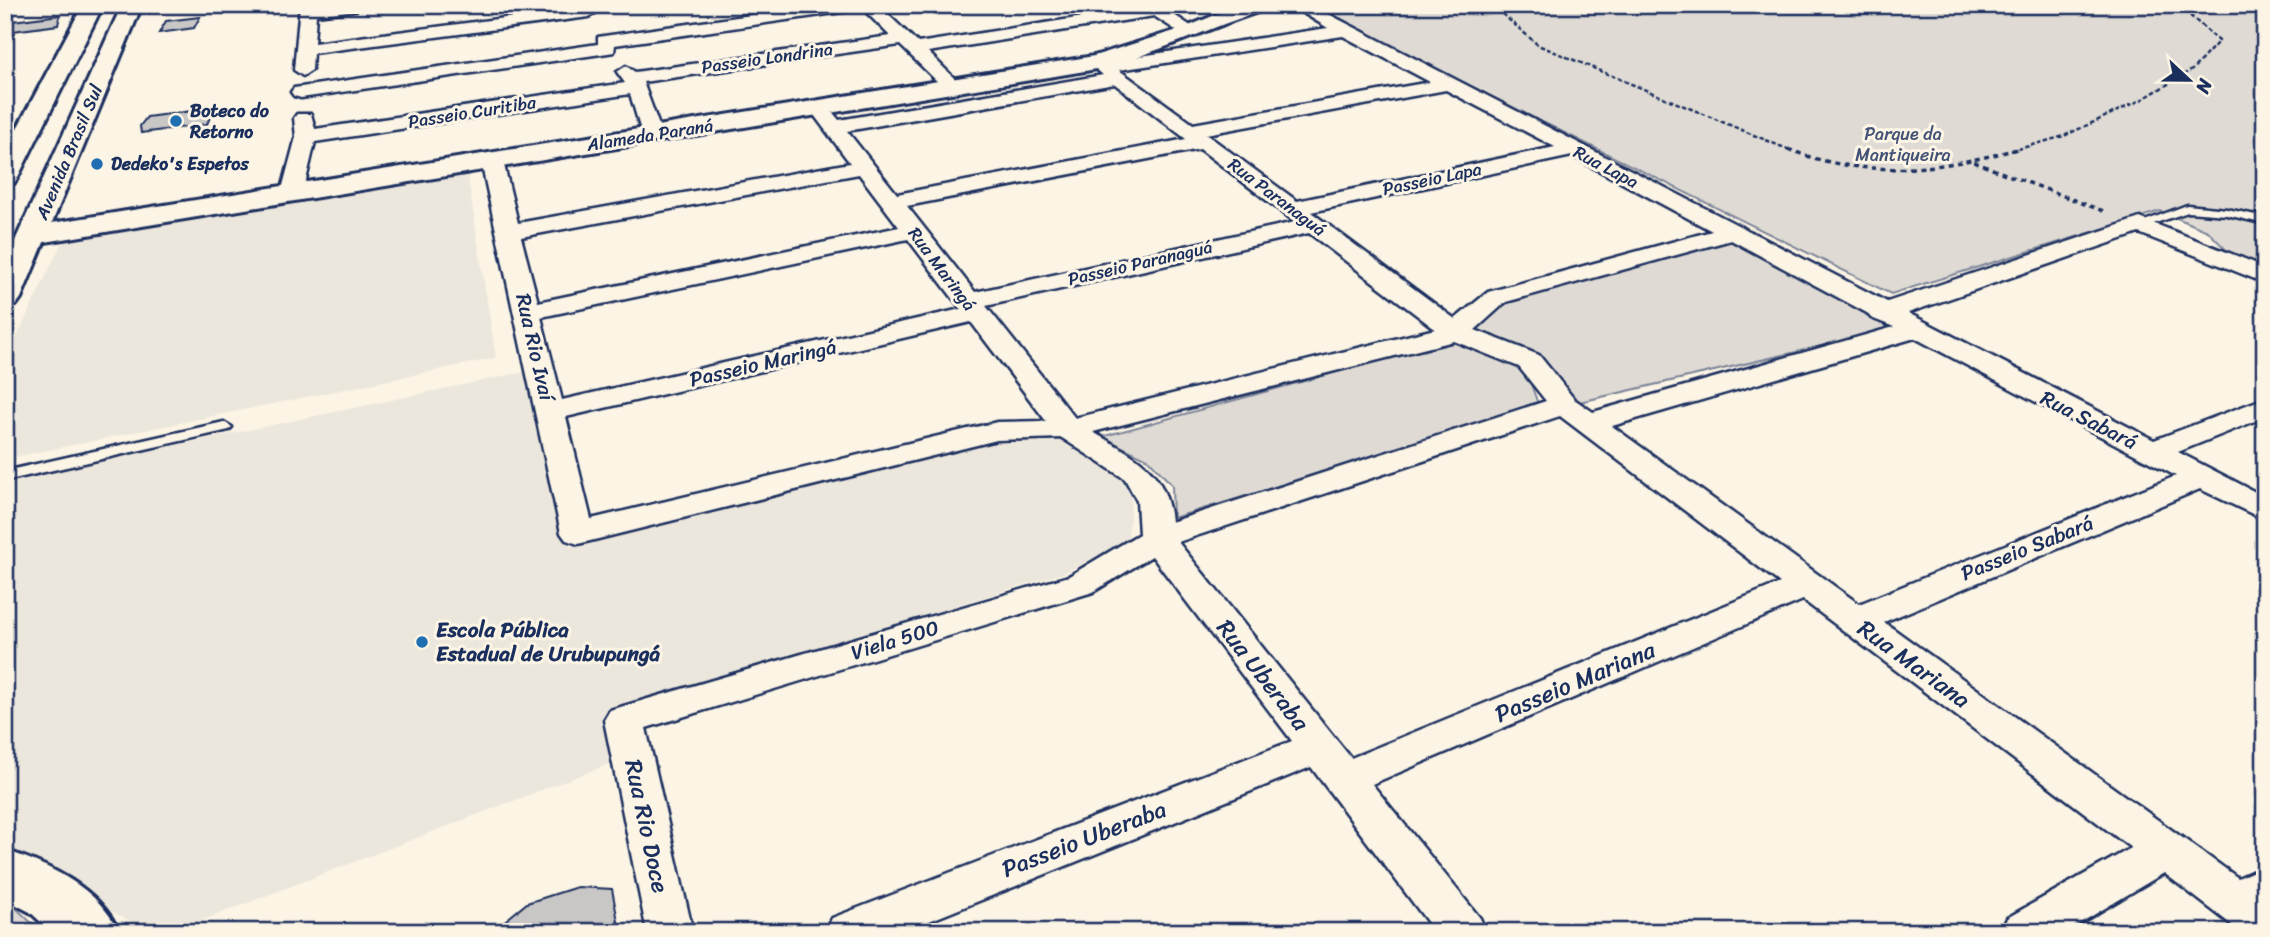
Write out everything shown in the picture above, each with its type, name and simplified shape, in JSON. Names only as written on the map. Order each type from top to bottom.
[{"type":"main road","name":"Avenida Brasil Sul","points":[[9,166],[93,5]]},
{"type":"main road","name":"Avenida Brasil Sul","points":[[5,298],[132,5]]},
{"type":"main road","name":"Alameda Paraná","points":[[33,235],[652,134],[826,117],[953,86],[1107,69],[1225,16],[1260,5]]},
{"type":"main road","points":[[9,166],[39,147],[71,148]]},
{"type":"main road","points":[[5,873],[50,895],[91,932]]},
{"type":"street","points":[[292,193],[306,137],[301,92],[308,8],[356,5]]},
{"type":"street","name":"Passeio Londrina","points":[[606,44],[859,5]]},
{"type":"street","points":[[868,5],[953,86]]},
{"type":"street","name":"Rua Lapa","points":[[1298,5],[1914,330]]},
{"type":"street","points":[[1152,8],[1191,32]]},
{"type":"street","name":"Passeio Londrina","points":[[633,83],[1152,8]]},
{"type":"street","points":[[304,49],[587,9],[606,44],[633,83],[652,134]]},
{"type":"street","points":[[826,117],[1346,30]]},
{"type":"street","points":[[301,92],[606,44]]},
{"type":"street","name":"Rua Paranaguá","points":[[1107,69],[1456,332],[1529,361],[1576,414]]},
{"type":"street","name":"Passeio Curitiba","points":[[306,137],[633,83]]},
{"type":"street","points":[[891,202],[1448,84]]},
{"type":"street","name":"Rua Maringá","points":[[826,117],[971,308],[1068,429]]},
{"type":"street","name":"Passeio Lapa","points":[[1293,209],[1572,149]]},
{"type":"street","name":"Rua Rio Ivaí","points":[[492,160],[578,533],[997,431],[1068,429]]},
{"type":"street","points":[[508,232],[864,167]]},
{"type":"street","name":"Passeio Paranaguá","points":[[971,308],[1314,225]]},
{"type":"street","points":[[1880,312],[1918,302],[2140,225],[2265,276]]},
{"type":"street","points":[[526,312],[913,231]]},
{"type":"street","points":[[1068,429],[1456,332],[1497,297],[1731,233]]},
{"type":"street","name":"Passeio Maringá","points":[[550,412],[971,308]]},
{"type":"street","name":"Viela 500","points":[[624,720],[1081,584],[1156,538],[1576,414],[1914,330]]},
{"type":"street","name":"Rua Sabará","points":[[1914,330],[2265,510]]},
{"type":"street","points":[[2150,452],[2265,407]]},
{"type":"street","name":"Rua Mariana","points":[[1576,414],[2166,850],[2255,903]]},
{"type":"street","points":[[1068,429],[1138,473],[1153,501],[1156,538]]},
{"type":"street","name":"Passeio Sabará","points":[[1854,620],[2200,477]]},
{"type":"street","name":"Rua Uberaba","points":[[1156,538],[1463,932]]},
{"type":"street","name":"Passeio Mariana","points":[[1331,763],[1807,585]]},
{"type":"street","name":"Rua Rio Doce","points":[[624,720],[670,932]]},
{"type":"street","name":"Passeio Uberaba","points":[[849,932],[1331,763]]},
{"type":"street","points":[[2024,932],[2166,850]]},
{"type":"lane","points":[[2140,225],[2187,208],[2227,212],[2265,221]]},
{"type":"lane","points":[[5,476],[224,427]]},
{"type":"path","points":[[1492,5],[1538,45],[1822,163],[1903,170],[1973,161],[2064,136],[2141,100],[2192,70],[2219,41],[2178,5]]},
{"type":"path","points":[[1973,161],[2140,225]]},
{"type":"shaded area","points":[[467,172],[496,358],[5,459],[5,362],[63,240]]},
{"type":"shaded area","name":"Escola Pública Estadual de Urubupungá","points":[[534,370],[570,547],[995,435],[1072,437],[1133,481],[1128,539],[1066,572],[612,712],[622,759],[172,932],[152,932],[5,857],[5,481]]},
{"type":"green space","name":"Parque da Mantiqueira","points":[[1306,5],[2265,5],[2265,267],[2229,253],[2208,231],[2160,211],[1891,294]]},
{"type":"green space","points":[[1733,240],[1895,326],[1874,334],[1571,404],[1553,370],[1534,354],[1469,330],[1509,301]]},
{"type":"green space","points":[[1453,340],[1524,364],[1539,407],[1173,518],[1172,485],[1148,459],[1101,437]]},
{"type":"green space","points":[[5,903],[15,907],[41,932],[5,932]]},
{"type":"building","points":[[60,15],[58,25],[5,32],[5,22]]},
{"type":"building","points":[[200,17],[194,28],[159,33],[166,21]]},
{"type":"building","name":"Boteco do Retorno","points":[[214,108],[207,124],[141,133],[140,126],[147,117]]},
{"type":"building","points":[[577,887],[612,889],[620,932],[491,932],[527,903]]},
{"type":"place","name":"Boteco do Retorno","points":[[176,121]]},
{"type":"place","name":"Dedeko's Espetos","points":[[97,164]]},
{"type":"place","name":"Escola Pública Estadual de Urubupungá","points":[[422,642]]}]
